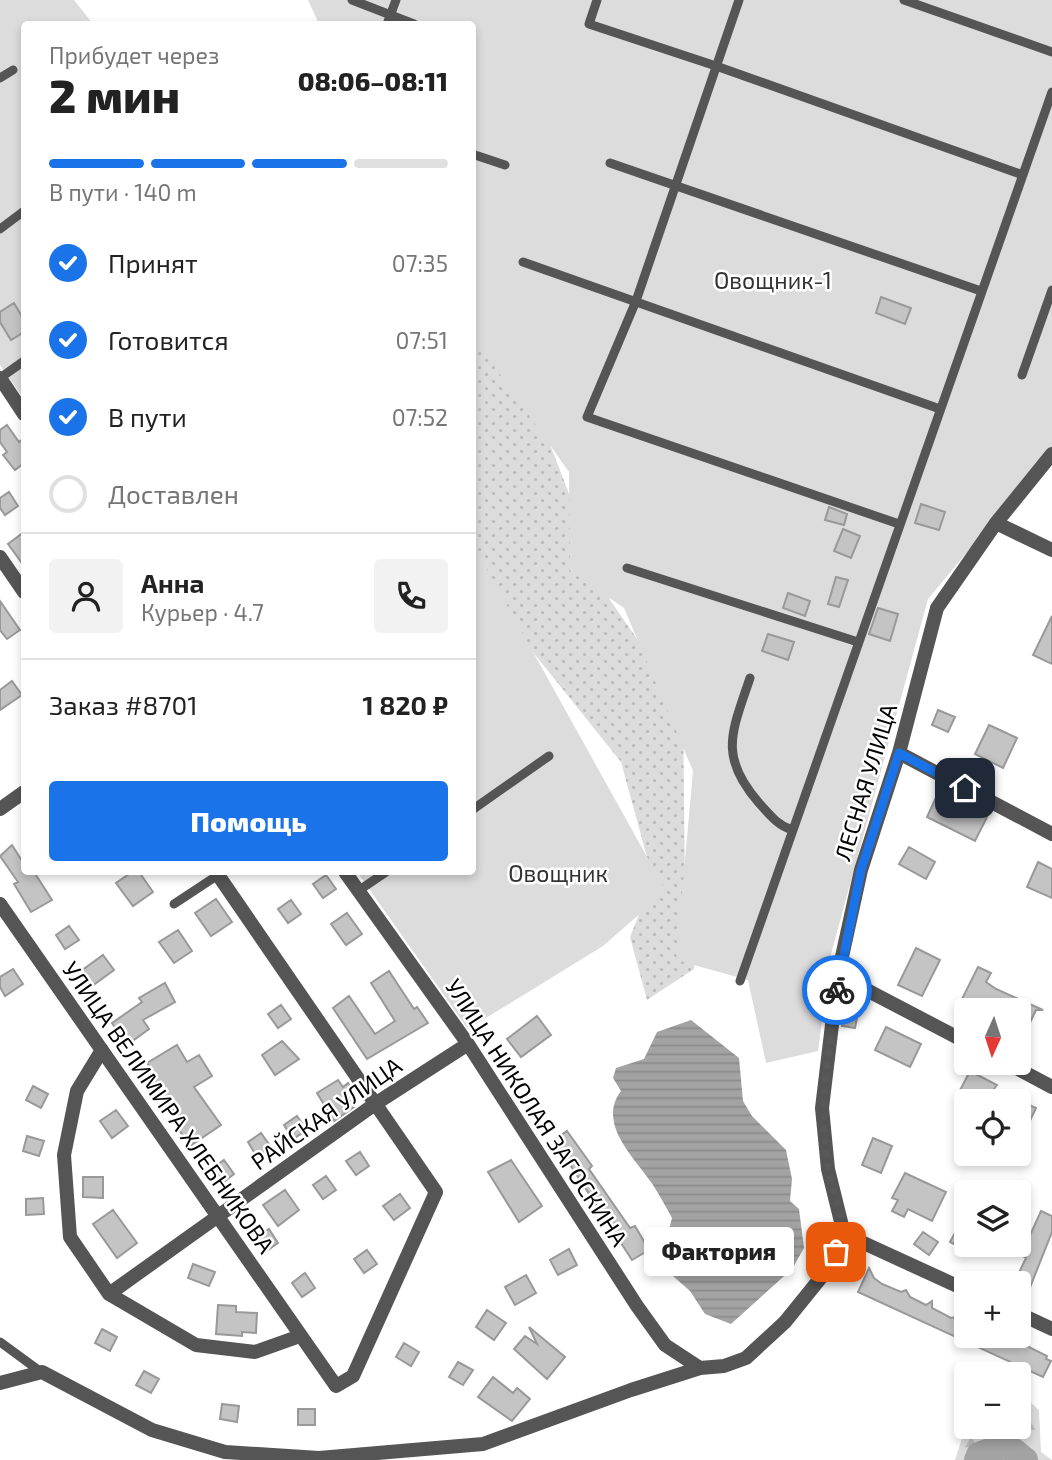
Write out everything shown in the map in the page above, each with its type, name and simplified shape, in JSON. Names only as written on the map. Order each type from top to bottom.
[{"type":"street","points":[[0,378],[21,410]]},
{"type":"street","name":"ЛЕСНАЯ УЛИЦА","points":[[844,1234],[828,1169],[822,1108],[838,975],[861,870],[899,753],[937,608],[996,523],[1052,454]]},
{"type":"street","points":[[996,523],[1052,550]]},
{"type":"street","points":[[0,557],[21,588]]},
{"type":"street","points":[[899,753],[1052,834]]},
{"type":"street","points":[[0,809],[21,794]]},
{"type":"street","points":[[218,875],[375,1104]]},
{"type":"street","name":"УЛИЦА НИКОЛАЯ ЗАГОСКИНА","points":[[347,875],[468,1044],[637,1306],[665,1345],[700,1368]]},
{"type":"street","name":"УЛИЦА ВЕЛИМИРА ХЛЕБНИКОВА","points":[[0,904],[336,1386],[353,1376],[436,1192],[375,1104]]},
{"type":"street","points":[[838,975],[954,1036]]},
{"type":"street","name":"РАЙСКАЯ УЛИЦА","points":[[109,1294],[375,1104],[468,1044]]},
{"type":"street","points":[[102,1051],[77,1091],[64,1155],[70,1237],[109,1294],[195,1345],[255,1352],[300,1336]]},
{"type":"street","points":[[1029,1075],[1052,1087]]},
{"type":"street","points":[[0,1383],[42,1373],[152,1430],[225,1452],[318,1458],[483,1444],[700,1368],[724,1366],[746,1358],[785,1322],[827,1270],[844,1234],[954,1284]]},
{"type":"street","points":[[1031,1319],[1052,1329]]},
{"type":"lane","points":[[352,0],[389,20],[396,0]]},
{"type":"lane","points":[[597,0],[589,24],[1023,175]]},
{"type":"lane","points":[[738,0],[636,301],[587,417],[899,524]]},
{"type":"lane","points":[[904,0],[1052,52]]},
{"type":"lane","points":[[0,78],[13,70]]},
{"type":"lane","points":[[740,981],[1052,92]]},
{"type":"lane","points":[[476,155],[506,165]]},
{"type":"lane","points":[[610,163],[981,291]]},
{"type":"lane","points":[[0,229],[21,213]]},
{"type":"lane","points":[[523,262],[940,409]]},
{"type":"lane","points":[[1022,375],[1052,290]]},
{"type":"lane","points":[[0,378],[21,363]]},
{"type":"lane","points":[[627,568],[858,642]]},
{"type":"lane","points":[[750,678],[734,727],[732,761],[741,783],[778,825],[792,830]]},
{"type":"lane","points":[[476,807],[549,756]]},
{"type":"lane","points":[[174,904],[214,875]]},
{"type":"lane","points":[[358,891],[382,875]]},
{"type":"lane","points":[[0,1342],[42,1373]]},
{"type":"green space","points":[[0,0],[74,0],[91,21],[21,21],[21,395],[0,365]]},
{"type":"green space","name":"Овощник-1","points":[[308,0],[1052,0],[1052,450],[928,599],[831,954],[818,1051],[766,1063],[748,980],[676,960],[693,771],[624,608],[570,571],[569,472],[476,344],[476,21],[318,21]]},
{"type":"green space","points":[[476,252],[610,600],[683,705],[685,888],[698,939],[694,969],[647,1000],[630,937],[653,879],[621,762],[524,641],[476,556]]},
{"type":"green space","name":"Овощник","points":[[476,549],[666,891],[603,946],[468,1029],[359,875],[476,875]]},
{"type":"green space","points":[[1031,1403],[1039,1410],[1041,1452],[1052,1460],[955,1460],[962,1439],[1031,1439]]},
{"type":"shaded area","points":[[691,1020],[739,1058],[743,1101],[752,1116],[786,1150],[792,1179],[790,1201],[799,1209],[804,1248],[792,1269],[731,1324],[705,1314],[690,1291],[665,1269],[664,1249],[672,1218],[653,1185],[621,1141],[613,1116],[614,1103],[621,1091],[613,1078],[616,1068],[644,1059],[657,1032]]},
{"type":"building","points":[[881,297],[911,308],[905,324],[876,313]]},
{"type":"building","points":[[14,303],[21,315],[21,334],[11,340],[0,322],[0,312]]},
{"type":"building","points":[[7,425],[19,442],[21,440],[21,465],[15,470],[3,455],[7,452],[0,442],[0,430]]},
{"type":"building","points":[[9,492],[18,506],[5,515],[0,508],[0,498]]},
{"type":"building","points":[[921,504],[945,512],[939,530],[915,523]]},
{"type":"building","points":[[829,507],[847,514],[844,525],[825,520]]},
{"type":"building","points":[[843,529],[860,536],[851,558],[834,551]]},
{"type":"building","points":[[21,534],[21,562],[8,544]]},
{"type":"building","points":[[836,577],[848,580],[839,607],[828,604]]},
{"type":"building","points":[[788,593],[810,601],[805,616],[783,608]]},
{"type":"building","points":[[0,601],[20,630],[7,639],[0,630]]},
{"type":"building","points":[[878,608],[898,614],[890,641],[869,634]]},
{"type":"building","points":[[1052,616],[1052,664],[1033,655]]},
{"type":"building","points":[[768,634],[794,642],[788,660],[762,651]]},
{"type":"building","points":[[12,681],[21,696],[0,710],[0,690]]},
{"type":"building","points":[[938,710],[955,717],[948,732],[932,725]]},
{"type":"building","points":[[989,725],[1017,738],[1003,768],[975,754]]},
{"type":"building","points":[[939,791],[987,817],[975,841],[927,817]]},
{"type":"building","points":[[12,845],[21,859],[21,875],[36,875],[52,900],[31,912],[14,884],[18,882],[0,856]]},
{"type":"building","points":[[909,847],[935,862],[926,879],[899,864]]},
{"type":"building","points":[[1038,862],[1052,869],[1052,898],[1027,887]]},
{"type":"building","points":[[128,875],[141,875],[153,892],[133,906],[116,883]]},
{"type":"building","points":[[326,875],[336,889],[323,898],[313,884]]},
{"type":"building","points":[[216,899],[232,922],[211,936],[195,913]]},
{"type":"building","points":[[291,900],[301,914],[288,923],[278,909]]},
{"type":"building","points":[[347,913],[362,934],[346,945],[331,924]]},
{"type":"building","points":[[69,926],[79,940],[65,949],[56,935]]},
{"type":"building","points":[[178,930],[192,951],[174,963],[159,942]]},
{"type":"building","points":[[916,948],[940,960],[922,996],[898,985]]},
{"type":"building","points":[[103,955],[114,970],[92,986],[81,971]]},
{"type":"building","points":[[978,967],[991,973],[986,982],[1016,998],[962,998]]},
{"type":"building","points":[[13,969],[23,984],[5,996],[0,987],[0,977]]},
{"type":"building","points":[[389,971],[414,1009],[417,1007],[428,1023],[367,1059],[333,1008],[349,996],[375,1034],[395,1021],[371,983]]},
{"type":"building","points":[[165,983],[175,1002],[143,1020],[149,1029],[127,1045],[112,1023],[142,1002],[139,998]]},
{"type":"building","points":[[845,999],[860,1002],[855,1028],[842,1026]]},
{"type":"building","points":[[281,1005],[291,1019],[278,1028],[268,1014]]},
{"type":"building","points":[[1031,1005],[1043,1010],[1036,1010],[1031,1021]]},
{"type":"building","points":[[537,1016],[551,1035],[521,1057],[507,1039]]},
{"type":"building","points":[[886,1027],[921,1044],[910,1067],[875,1050]]},
{"type":"building","points":[[282,1041],[299,1059],[275,1075],[262,1055]]},
{"type":"building","points":[[177,1045],[187,1062],[199,1055],[212,1076],[194,1087],[221,1125],[190,1146],[175,1124],[180,1120],[156,1082],[153,1083],[147,1074],[152,1070],[147,1063]]},
{"type":"building","points":[[968,1075],[978,1075],[997,1085],[994,1089],[961,1089]]},
{"type":"building","points":[[338,1080],[343,1087],[348,1083],[355,1094],[348,1098],[354,1107],[334,1121],[317,1093]]},
{"type":"building","points":[[33,1086],[48,1094],[41,1108],[26,1100]]},
{"type":"building","points":[[1031,1106],[1036,1108],[1031,1119]]},
{"type":"building","points":[[116,1110],[128,1126],[112,1138],[100,1121]]},
{"type":"building","points":[[297,1116],[307,1130],[293,1139],[284,1125]]},
{"type":"building","points":[[567,1131],[592,1166],[589,1169],[630,1228],[635,1226],[649,1250],[632,1260],[554,1140]]},
{"type":"building","points":[[261,1133],[271,1147],[257,1157],[248,1142]]},
{"type":"building","points":[[27,1136],[44,1141],[39,1156],[23,1151]]},
{"type":"building","points":[[873,1138],[892,1146],[881,1173],[862,1165]]},
{"type":"building","points":[[360,1152],[369,1166],[356,1175],[346,1161]]},
{"type":"building","points":[[224,1160],[234,1174],[221,1184],[211,1169]]},
{"type":"building","points":[[511,1160],[542,1206],[519,1222],[488,1172]]},
{"type":"building","points":[[905,1173],[946,1192],[932,1221],[908,1209],[904,1217],[892,1211],[898,1200],[892,1198]]},
{"type":"building","points":[[326,1176],[336,1190],[323,1199],[313,1185]]},
{"type":"building","points":[[83,1177],[103,1177],[103,1198],[83,1197]]},
{"type":"building","points":[[285,1190],[299,1210],[278,1226],[263,1205]]},
{"type":"building","points":[[400,1194],[410,1208],[394,1220],[383,1206]]},
{"type":"building","points":[[43,1198],[44,1214],[26,1215],[26,1199]]},
{"type":"building","points":[[113,1210],[137,1243],[117,1258],[93,1224]]},
{"type":"building","points":[[1041,1211],[1052,1216],[1052,1232],[1031,1285],[1031,1271],[1020,1271],[1024,1257],[1031,1257],[1031,1233]]},
{"type":"building","points":[[269,1229],[278,1243],[265,1252],[255,1238]]},
{"type":"building","points":[[923,1232],[938,1242],[929,1255],[914,1244]]},
{"type":"building","points":[[569,1249],[577,1265],[558,1275],[550,1260]]},
{"type":"building","points":[[367,1250],[377,1264],[364,1273],[354,1259]]},
{"type":"building","points":[[193,1264],[215,1272],[209,1286],[188,1278]]},
{"type":"building","points":[[869,1268],[874,1278],[882,1284],[901,1292],[906,1290],[910,1297],[926,1305],[932,1301],[932,1308],[954,1317],[954,1336],[858,1292]]},
{"type":"building","points":[[305,1273],[315,1288],[302,1297],[292,1283]]},
{"type":"building","points":[[526,1275],[536,1293],[515,1305],[505,1287]]},
{"type":"building","points":[[218,1305],[236,1306],[236,1312],[257,1313],[256,1333],[242,1332],[242,1336],[216,1334]]},
{"type":"building","points":[[487,1310],[506,1323],[494,1340],[476,1327]]},
{"type":"building","points":[[529,1327],[565,1357],[547,1379],[514,1349],[525,1336],[537,1344]]},
{"type":"building","points":[[102,1329],[117,1337],[110,1351],[95,1343]]},
{"type":"building","points":[[404,1343],[419,1352],[411,1366],[396,1357]]},
{"type":"building","points":[[980,1348],[1031,1348],[1051,1361],[1043,1377],[1031,1371],[1031,1362],[1010,1362]]},
{"type":"building","points":[[458,1362],[473,1370],[463,1385],[449,1377]]},
{"type":"building","points":[[144,1371],[159,1379],[151,1393],[136,1385]]},
{"type":"building","points":[[493,1377],[513,1393],[517,1388],[530,1399],[512,1421],[478,1397]]},
{"type":"building","points":[[222,1404],[239,1406],[237,1422],[220,1419]]},
{"type":"building","points":[[298,1409],[315,1409],[315,1425],[298,1425]]},
{"type":"waterway","points":[[977,1460],[979,1455],[1006,1445],[1025,1460]]},
{"type":"way so far","points":[[836,1252],[844,1234],[828,1169],[822,1108],[837,990]]},
{"type":"place","name":"Фактория","points":[[836,1252]]},
{"type":"route","points":[[837,990],[861,870],[899,753],[965,788]]}]
